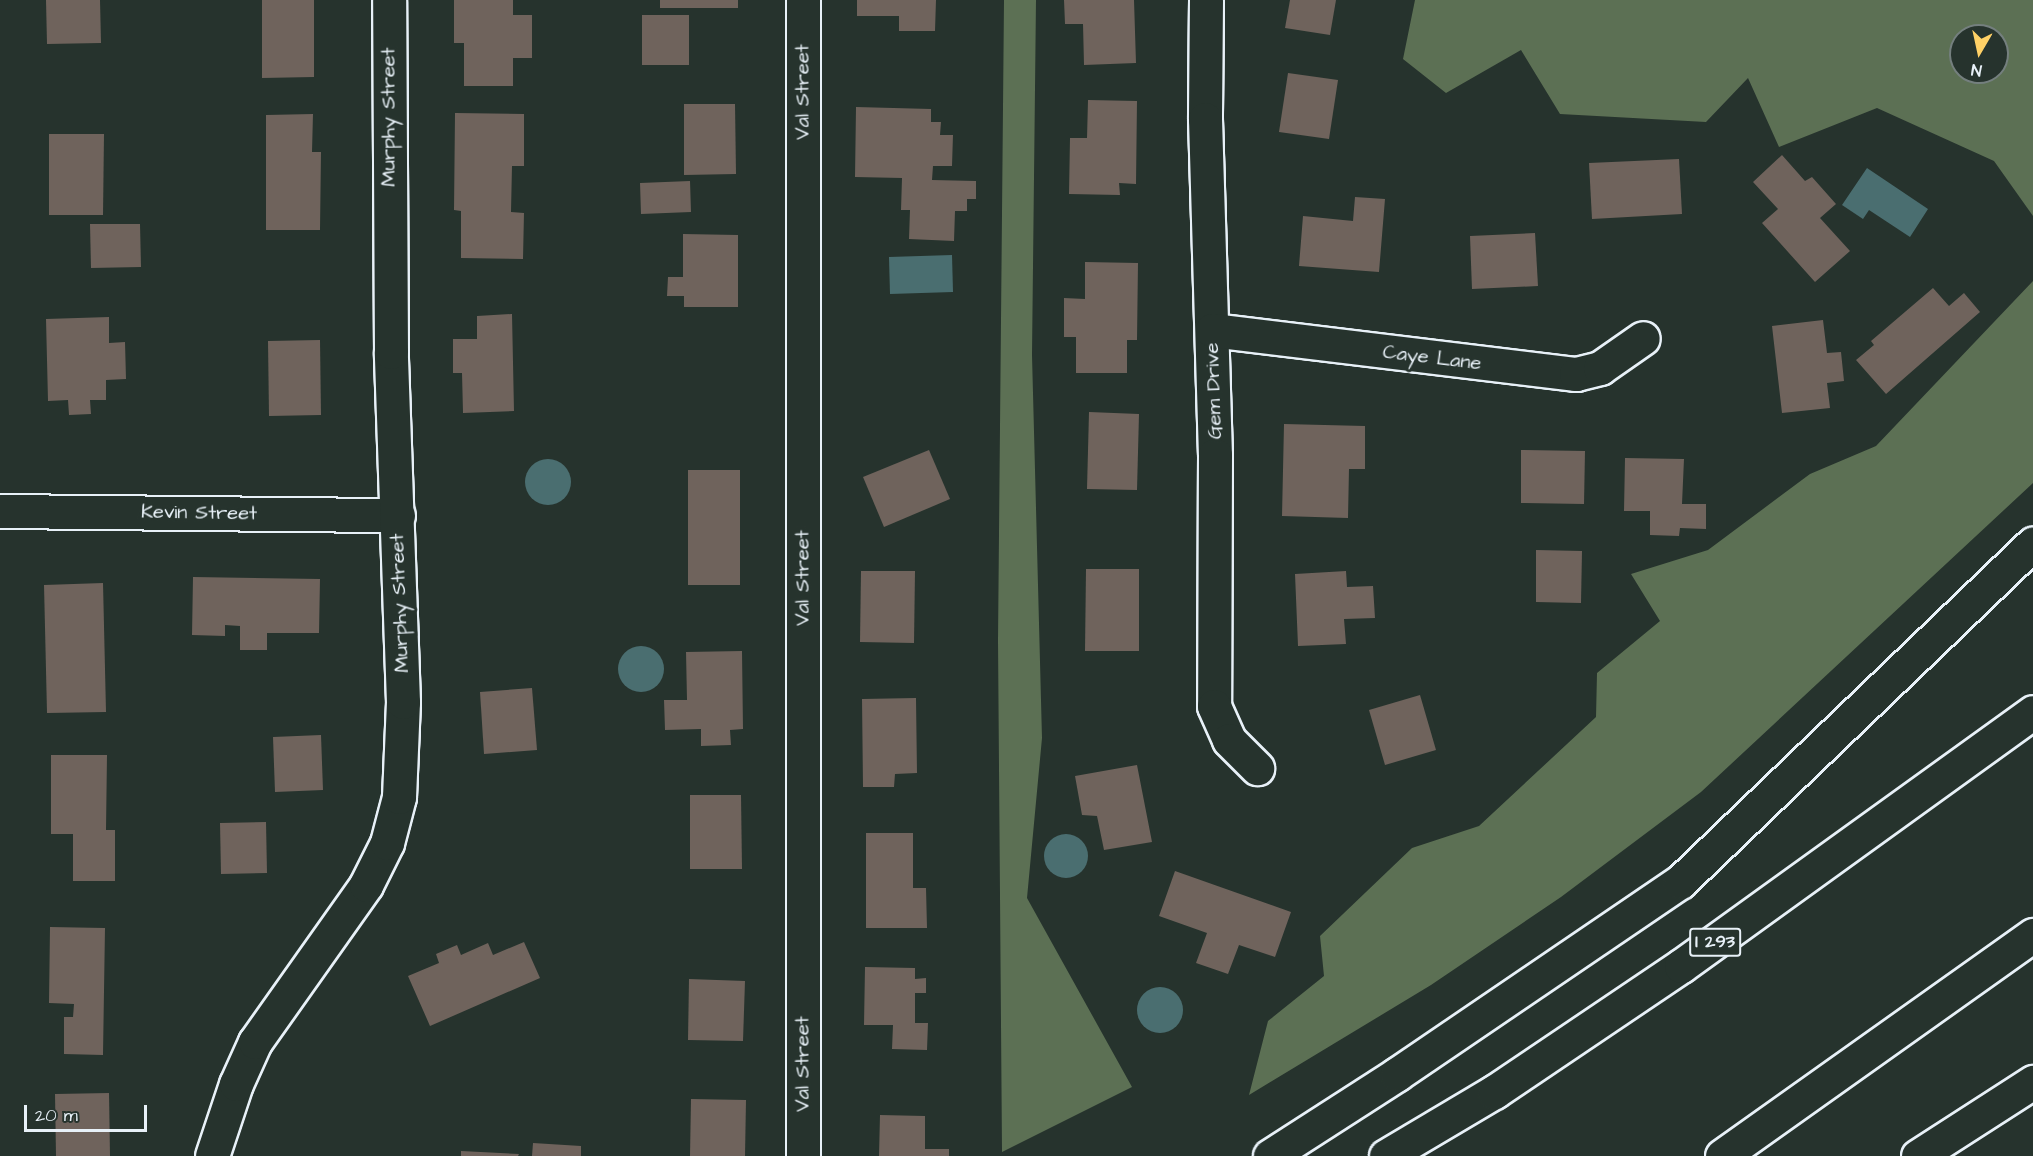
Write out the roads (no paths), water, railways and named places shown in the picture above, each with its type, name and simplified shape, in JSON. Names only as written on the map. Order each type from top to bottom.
[{"type":"main road","name":"Murphy Street","points":[[212,1156],[219,1129],[255,1042],[340,925],[387,843],[399,797],[403,748],[398,515],[391,352],[389,0]]},
{"type":"main road","name":"Val Street","points":[[803,0],[803,1156]]},
{"type":"main road","name":"Gem Drive","points":[[1206,0],[1205,119],[1212,330],[1214,706],[1229,740],[1257,768]]},
{"type":"main road","name":"Caye Lane","points":[[1212,330],[1576,374],[1600,368],[1643,338]]},
{"type":"main road","name":"Kevin Street","points":[[0,511],[398,515]]},
{"type":"main road","points":[[1270,1156],[1680,882],[2033,544]]},
{"type":"main road","name":"I 293","points":[[1386,1156],[1494,1092],[1681,966],[2033,712]]},
{"type":"main road","points":[[1722,1156],[2033,935]]},
{"type":"main road","points":[[1918,1156],[2033,1082]]},
{"type":"water","points":[[1867,168],[1928,209],[1910,237],[1869,210],[1863,219],[1842,205]]},
{"type":"water","points":[[952,255],[953,292],[890,294],[889,257]]},
{"type":"water","points":[[548,459],[564,466],[571,482],[564,498],[548,505],[532,498],[525,482],[532,466]]},
{"type":"water","points":[[641,646],[657,653],[664,669],[657,685],[641,692],[625,685],[618,669],[625,653]]},
{"type":"water","points":[[1066,834],[1075,835],[1082,840],[1087,847],[1087,865],[1082,872],[1075,877],[1066,878],[1057,877],[1050,872],[1045,865],[1044,856],[1045,847],[1050,840],[1057,835]]},
{"type":"water","points":[[1160,987],[1169,988],[1177,993],[1182,1001],[1182,1019],[1177,1027],[1169,1032],[1160,1033],[1151,1032],[1143,1027],[1138,1019],[1137,1010],[1138,1001],[1143,993],[1151,988]]}]
